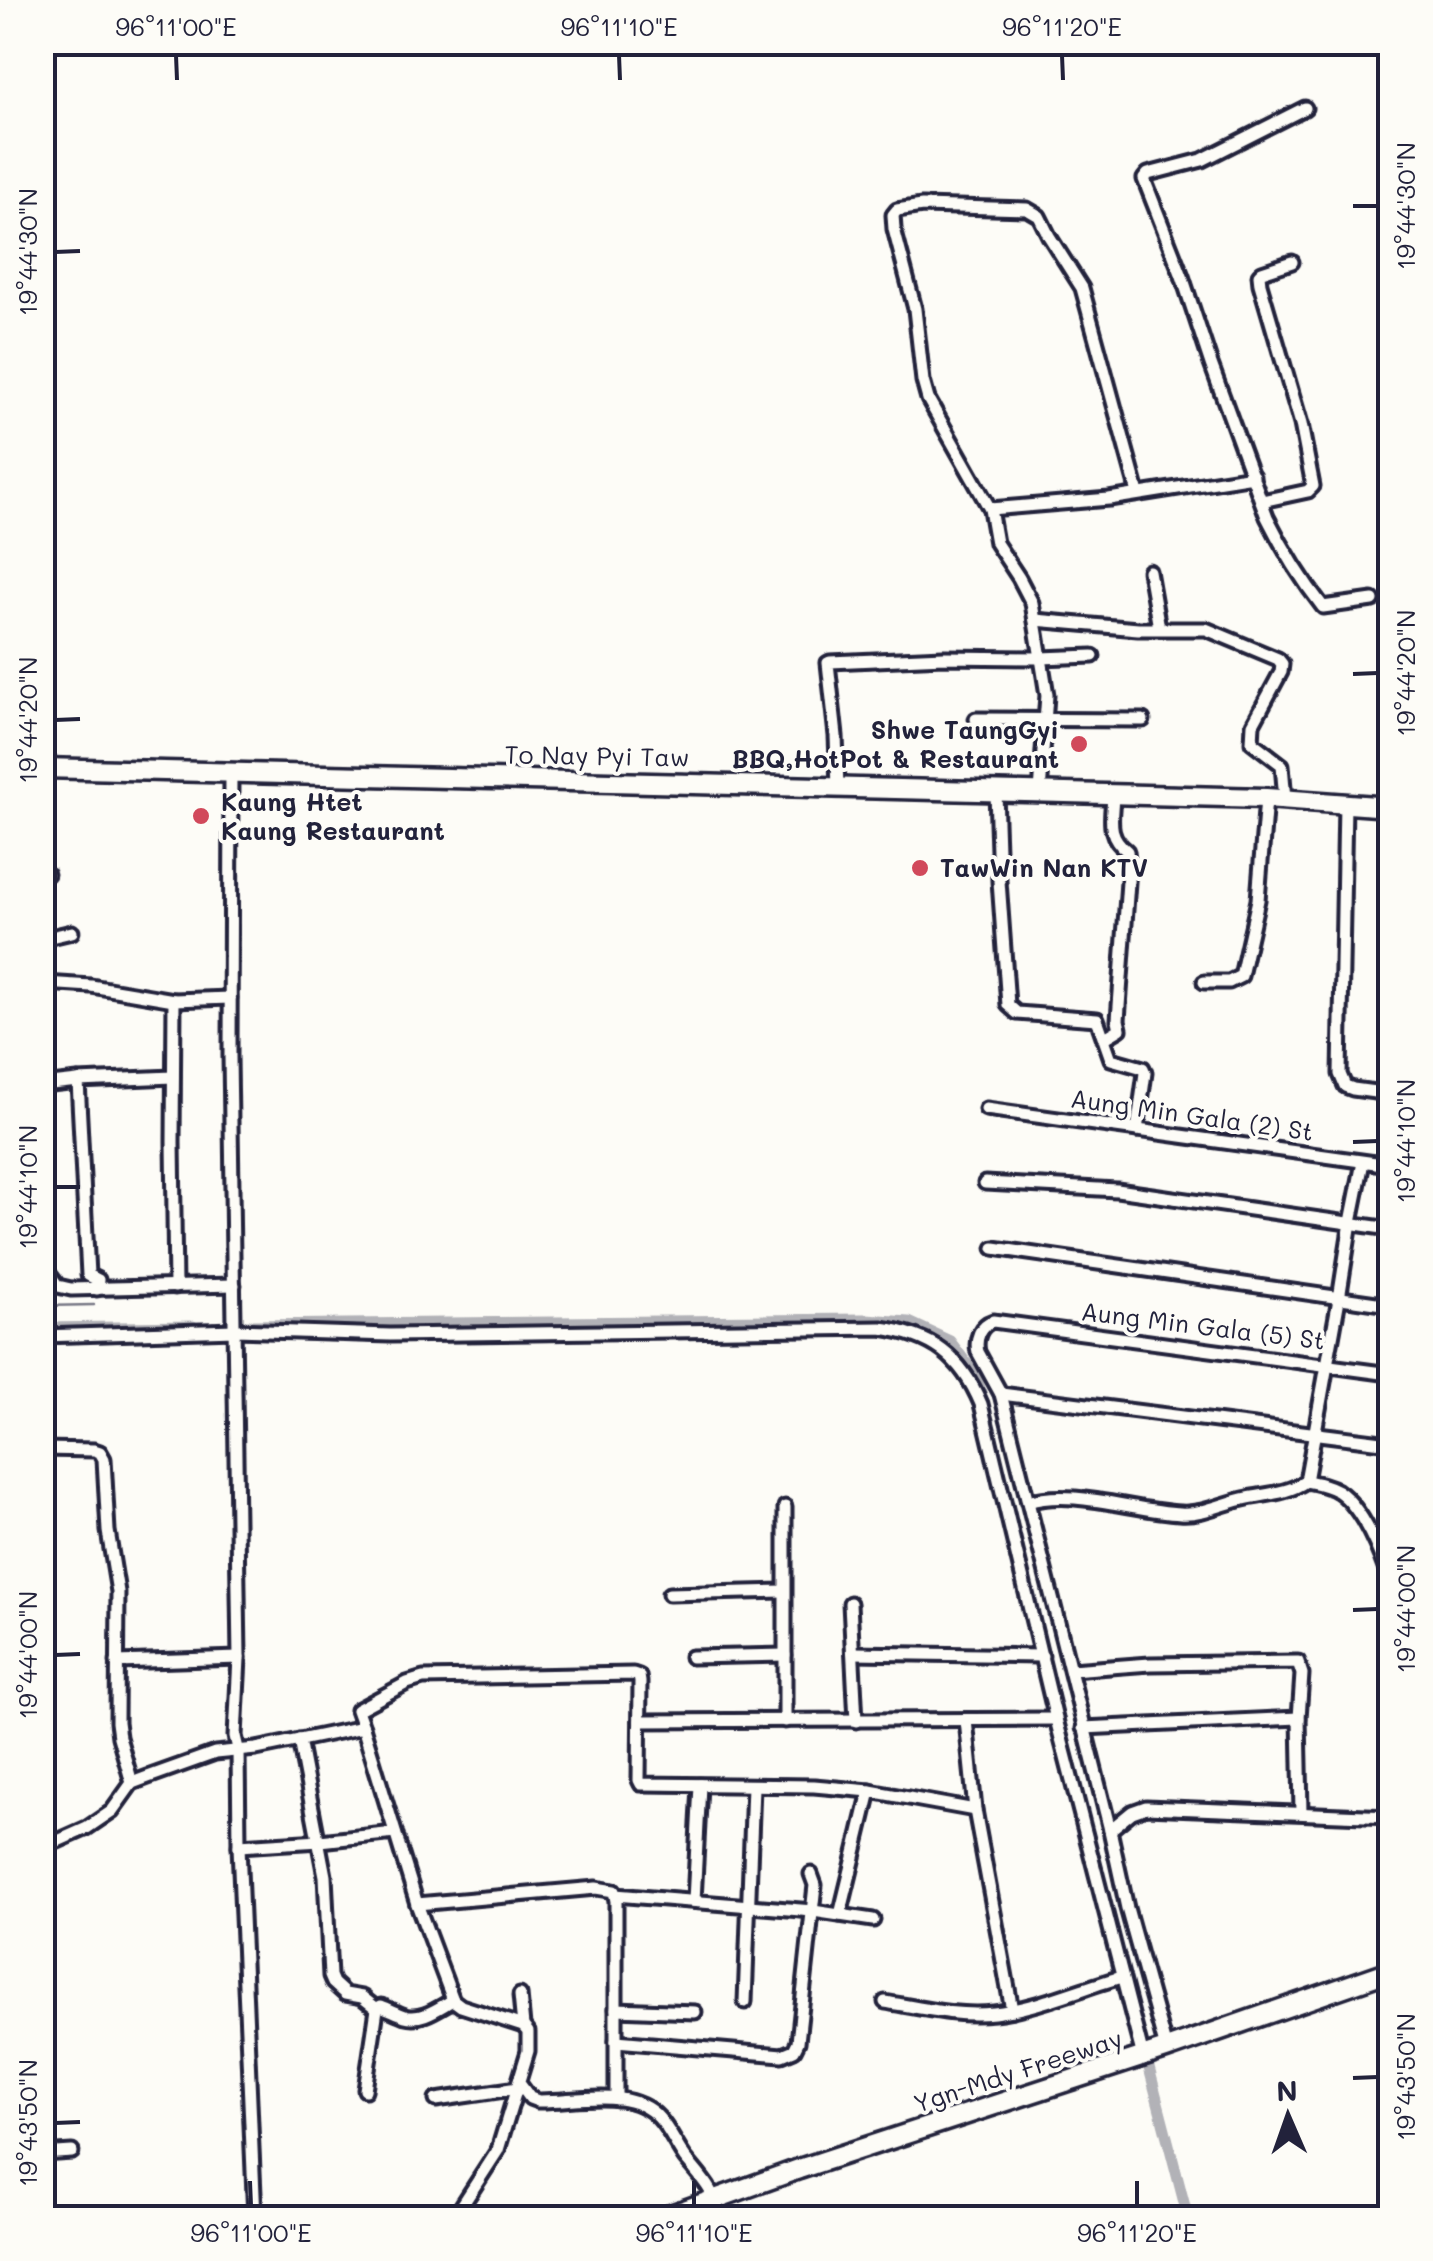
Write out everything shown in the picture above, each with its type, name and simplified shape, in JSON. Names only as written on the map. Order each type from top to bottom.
[{"type":"main road","name":"To Nay Pyi Taw","points":[[42,768],[1275,798],[1390,807]]},
{"type":"main road","name":"Ygn-Mdy Freeway","points":[[662,2218],[717,2209],[799,2169],[1390,1971]]},
{"type":"street","points":[[1306,108],[1202,160],[1148,174],[1144,179],[1267,517],[1289,559],[1327,608],[1373,600]]},
{"type":"street","points":[[1040,793],[1047,694],[1032,603],[996,543],[990,508],[928,398],[915,309],[894,229],[893,215],[897,210],[922,206],[1028,209],[1039,216],[1082,288],[1138,493]]},
{"type":"street","points":[[1262,501],[1308,491],[1313,486],[1301,424],[1259,275],[1292,262]]},
{"type":"street","points":[[990,508],[1109,499],[1253,476]]},
{"type":"street","points":[[1149,571],[1159,628]]},
{"type":"street","points":[[1035,620],[1138,630],[1206,629],[1282,664],[1251,733],[1252,742],[1282,765],[1241,976],[1230,982],[1204,982]]},
{"type":"street","points":[[838,788],[830,662],[1093,656]]},
{"type":"street","points":[[976,719],[1143,720]]},
{"type":"street","points":[[231,772],[230,998],[239,1658],[235,1736],[255,2218]]},
{"type":"street","points":[[996,792],[1008,1005],[1017,1012],[1098,1019],[1112,1059],[1143,1068],[1145,1073],[1137,1130]]},
{"type":"street","points":[[1105,1038],[1120,1029],[1129,868],[1127,852],[1112,833],[1113,795]]},
{"type":"street","points":[[1345,803],[1340,1074],[1345,1086],[1390,1094]]},
{"type":"street","points":[[42,939],[72,932]]},
{"type":"street","points":[[42,1055],[46,1052],[44,979],[174,1000],[230,998]]},
{"type":"street","points":[[174,1000],[175,1287]]},
{"type":"street","points":[[42,1085],[78,1080],[173,1078]]},
{"type":"street","points":[[78,1080],[88,1275],[96,1277],[97,1289]]},
{"type":"street","name":"Aung Min Gala (2) St","points":[[986,1109],[1390,1166]]},
{"type":"street","points":[[1306,1481],[1363,1162]]},
{"type":"street","points":[[985,1183],[1118,1190],[1390,1229]]},
{"type":"street","points":[[994,1248],[1390,1305]]},
{"type":"street","points":[[42,1259],[58,1286],[97,1289],[234,1285]]},
{"type":"street","name":"Aung Min Gala (5) St","points":[[1001,1394],[976,1344],[988,1323],[1390,1374]]},
{"type":"street","points":[[42,1336],[235,1326],[390,1335],[880,1328],[918,1336],[949,1354],[973,1384],[981,1404],[1056,1719],[1143,2056]]},
{"type":"street","points":[[1166,2049],[1127,1908],[1001,1394],[1390,1443]]},
{"type":"street","points":[[42,1449],[94,1450],[104,1459],[108,1532],[118,1592],[117,1722],[132,1783]]},
{"type":"street","points":[[1028,1502],[1076,1498],[1186,1514],[1288,1491],[1306,1481],[1329,1486],[1342,1493],[1371,1532],[1390,1583]]},
{"type":"street","points":[[784,1721],[785,1507]]},
{"type":"street","points":[[670,1594],[784,1591]]},
{"type":"street","points":[[850,1604],[856,1721]]},
{"type":"street","points":[[853,1653],[1042,1656]]},
{"type":"street","points":[[691,1657],[785,1655]]},
{"type":"street","points":[[117,1662],[239,1658]]},
{"type":"street","points":[[1070,1670],[1150,1664],[1300,1664],[1301,1812]]},
{"type":"street","points":[[523,2026],[452,2000],[417,1904],[357,1710],[407,1682],[422,1678],[636,1674],[640,1682],[640,1784],[870,1790],[975,1810]]},
{"type":"street","points":[[1083,1728],[1298,1718]]},
{"type":"street","points":[[640,1721],[1056,1719]]},
{"type":"street","points":[[966,1720],[975,1810],[1012,2010]]},
{"type":"street","points":[[42,1848],[87,1828],[112,1811],[132,1783],[198,1758],[363,1727]]},
{"type":"street","points":[[299,1740],[325,1876],[330,1976],[345,1994],[362,1997],[378,2009]]},
{"type":"street","points":[[694,1901],[700,1785]]},
{"type":"street","points":[[745,2002],[753,1786]]},
{"type":"street","points":[[840,1915],[870,1790]]},
{"type":"street","points":[[1110,1830],[1132,1812],[1146,1807],[1390,1817]]},
{"type":"street","points":[[239,1846],[395,1833]]},
{"type":"street","points":[[616,2041],[782,2055],[794,2050],[812,1911],[811,1874]]},
{"type":"street","points":[[417,1904],[611,1889],[616,1895],[616,2099]]},
{"type":"street","points":[[616,1895],[812,1911],[873,1920]]},
{"type":"street","points":[[885,2002],[960,2013],[992,2013],[1121,1977]]},
{"type":"street","points":[[454,2218],[498,2150],[518,2085],[529,2037],[523,2026],[520,1995]]},
{"type":"street","points":[[378,2009],[381,2006],[416,2018],[452,2000]]},
{"type":"street","points":[[365,2090],[378,2009]]},
{"type":"street","points":[[616,2009],[695,2012]]},
{"type":"street","points":[[518,2085],[530,2098],[538,2100],[616,2099],[636,2103],[657,2115],[717,2209]]},
{"type":"street","points":[[436,2100],[518,2085]]},
{"type":"street","points":[[42,2154],[72,2152]]},
{"type":"waterway","points":[[42,1306],[94,1305]]},
{"type":"waterway","points":[[247,1325],[866,1319],[909,1322],[950,1341],[977,1377],[983,1400]]},
{"type":"waterway","points":[[42,1328],[193,1326]]},
{"type":"waterway","points":[[1148,2064],[1188,2218]]},
{"type":"waterway","points":[[1166,2218],[1187,2213]]},
{"type":"place","name":"Shwe TaungGyi BBQ,HotPot & Restaurant","points":[[1079,744]]},
{"type":"place","name":"Kaung Htet Kaung Restaurant","points":[[201,816]]},
{"type":"place","name":"TawWin Nan KTV","points":[[920,868]]}]
